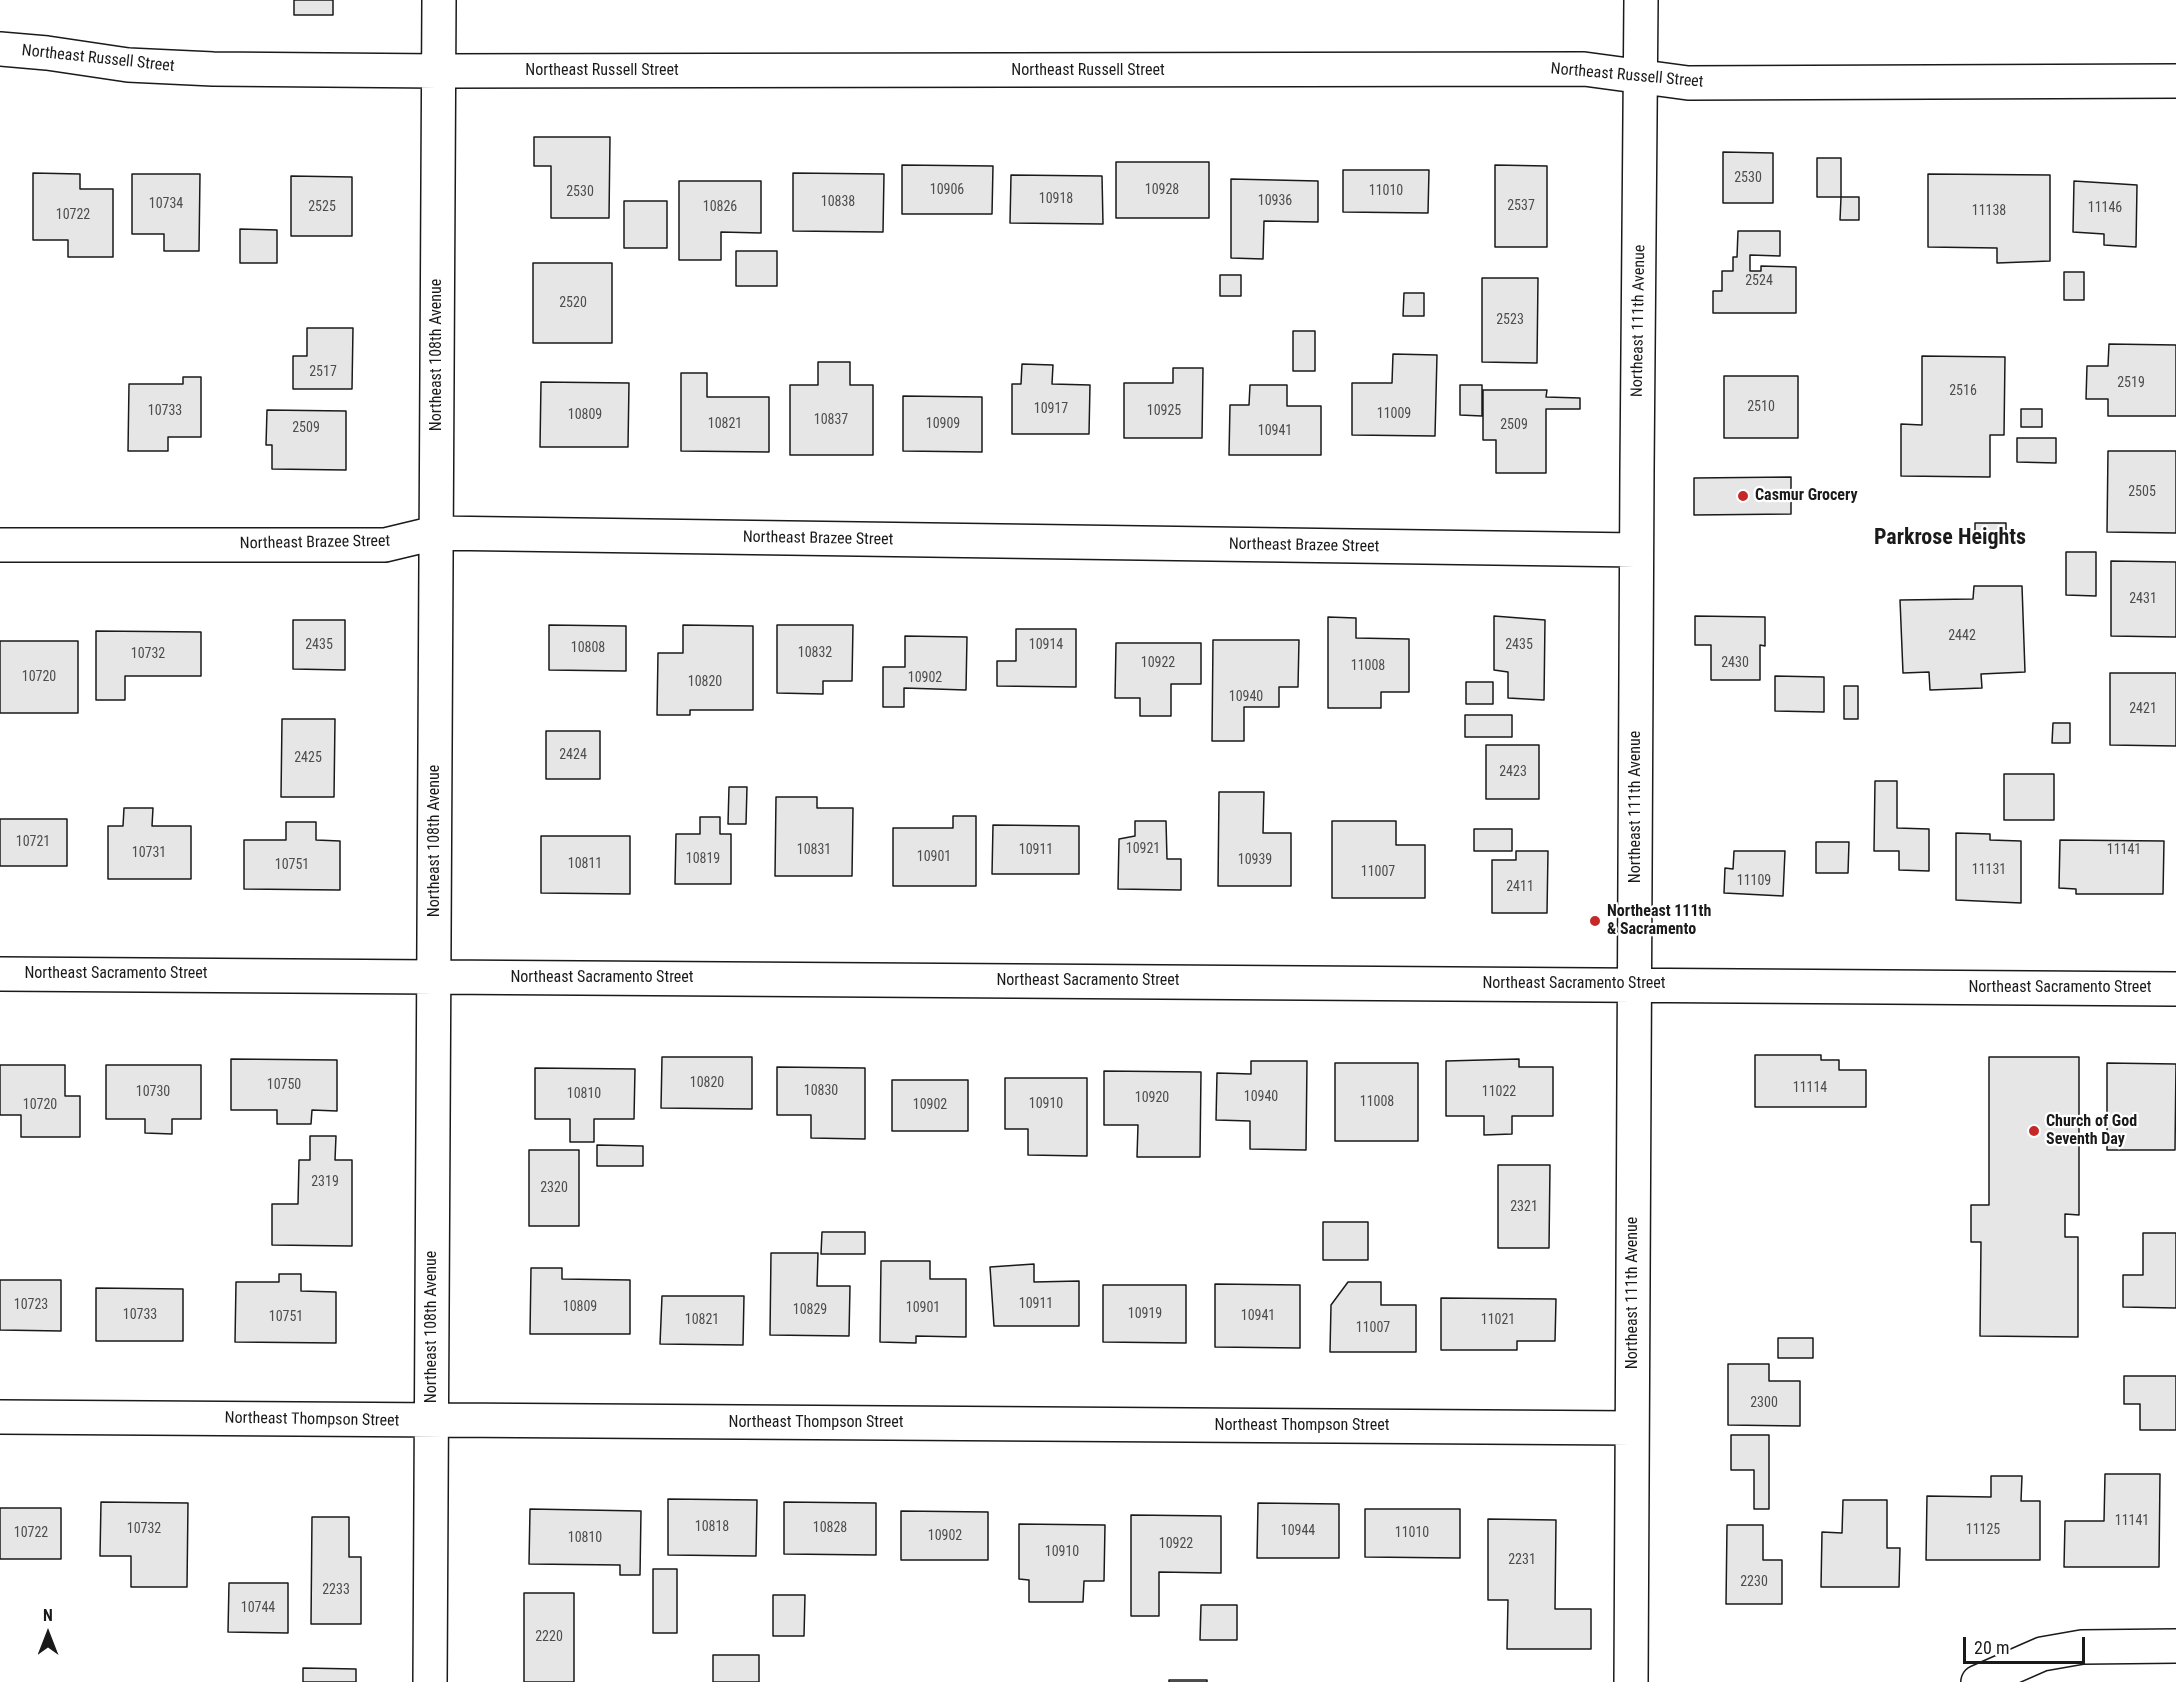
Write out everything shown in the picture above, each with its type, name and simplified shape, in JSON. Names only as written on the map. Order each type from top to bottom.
[{"type":"street","name":"Northeast 108th Avenue","points":[[430,1682],[439,0]]},
{"type":"street","name":"Northeast 111th Avenue","points":[[1631,1682],[1641,0]]},
{"type":"street","name":"Northeast Russell Street","points":[[0,49],[47,53],[128,65],[213,69],[438,71],[1584,69],[1688,83],[2176,81]]},
{"type":"street","name":"Northeast Brazee Street","points":[[0,545],[385,545],[435,533],[1636,550]]},
{"type":"street","name":"Northeast Sacramento Street","points":[[0,974],[2176,989]]},
{"type":"street","name":"Northeast Thompson Street","points":[[0,1417],[1632,1428]]},
{"type":"street","points":[[1978,1682],[2042,1654],[2072,1648],[2176,1646]]},
{"type":"building","points":[[294,0],[333,0],[333,15],[294,15]]},
{"type":"building","points":[[534,137],[610,137],[609,218],[551,218],[551,166],[534,166]]},
{"type":"building","points":[[1723,152],[1773,153],[1773,203],[1723,203]]},
{"type":"building","points":[[1817,158],[1841,158],[1841,197],[1817,197]]},
{"type":"building","points":[[1116,162],[1209,162],[1209,218],[1116,218]]},
{"type":"building","points":[[902,165],[993,166],[992,214],[902,214]]},
{"type":"building","points":[[1495,165],[1547,166],[1547,247],[1495,247]]},
{"type":"building","points":[[1343,170],[1429,170],[1428,213],[1343,212]]},
{"type":"building","points":[[33,173],[80,174],[80,189],[113,189],[113,257],[68,257],[68,240],[33,240]]},
{"type":"building","points":[[793,173],[884,174],[883,232],[793,231]]},
{"type":"building","points":[[132,174],[200,174],[199,251],[164,251],[164,234],[132,234]]},
{"type":"building","points":[[1928,174],[2050,175],[2050,261],[1997,263],[1997,248],[1928,247]]},
{"type":"building","points":[[1011,175],[1102,176],[1103,224],[1010,223]]},
{"type":"building","points":[[291,176],[352,177],[352,236],[291,236]]},
{"type":"building","points":[[1231,179],[1318,181],[1318,222],[1264,221],[1263,259],[1231,258]]},
{"type":"building","points":[[679,181],[761,181],[761,233],[721,232],[721,260],[679,260]]},
{"type":"building","points":[[2074,181],[2137,185],[2136,247],[2104,245],[2104,234],[2073,232]]},
{"type":"building","points":[[1841,197],[1859,197],[1859,220],[1840,220]]},
{"type":"building","points":[[624,201],[667,201],[667,248],[624,248]]},
{"type":"building","points":[[240,229],[277,230],[277,263],[240,263]]},
{"type":"building","points":[[1738,231],[1780,231],[1780,256],[1750,255],[1750,271],[1761,271],[1761,266],[1796,267],[1796,313],[1713,313],[1713,291],[1722,291],[1722,271],[1733,271],[1733,257],[1737,257]]},
{"type":"building","points":[[736,251],[777,251],[777,286],[736,286]]},
{"type":"building","points":[[533,263],[612,263],[612,343],[533,343]]},
{"type":"building","points":[[2064,272],[2084,272],[2084,300],[2064,300]]},
{"type":"building","points":[[1220,275],[1241,275],[1241,296],[1220,296]]},
{"type":"building","points":[[1482,278],[1538,278],[1537,363],[1482,362]]},
{"type":"building","points":[[1404,293],[1424,293],[1424,316],[1403,316]]},
{"type":"building","points":[[307,328],[353,328],[352,389],[293,389],[293,356],[307,356]]},
{"type":"building","points":[[1293,331],[1315,331],[1315,371],[1293,371]]},
{"type":"building","points":[[2109,344],[2176,345],[2176,416],[2108,416],[2108,399],[2086,399],[2087,366],[2108,366]]},
{"type":"building","points":[[1393,354],[1437,355],[1435,436],[1352,435],[1352,383],[1392,383]]},
{"type":"building","points":[[1922,356],[2005,357],[2004,435],[1990,435],[1990,477],[1901,476],[1901,424],[1922,425]]},
{"type":"building","points":[[818,362],[850,362],[850,385],[873,385],[873,455],[790,455],[790,385],[818,385]]},
{"type":"building","points":[[1022,364],[1053,365],[1052,384],[1090,385],[1089,434],[1012,434],[1012,384],[1021,384]]},
{"type":"building","points":[[1173,368],[1203,368],[1202,438],[1124,438],[1124,383],[1173,383]]},
{"type":"building","points":[[681,373],[707,373],[707,397],[769,397],[769,452],[681,451]]},
{"type":"building","points":[[1724,376],[1798,376],[1798,438],[1724,438]]},
{"type":"building","points":[[183,377],[201,377],[201,437],[168,437],[168,451],[128,451],[129,384],[183,384]]},
{"type":"building","points":[[541,382],[629,383],[628,447],[540,447]]},
{"type":"building","points":[[1250,385],[1287,385],[1287,406],[1321,406],[1321,455],[1229,455],[1230,405],[1249,405]]},
{"type":"building","points":[[1460,385],[1482,385],[1482,416],[1460,415]]},
{"type":"building","points":[[1483,390],[1547,390],[1546,397],[1580,398],[1580,409],[1546,409],[1546,473],[1496,473],[1496,440],[1483,440]]},
{"type":"building","points":[[903,396],[982,397],[982,452],[903,451]]},
{"type":"building","points":[[2021,409],[2042,409],[2042,427],[2021,427]]},
{"type":"building","points":[[267,410],[346,411],[346,470],[272,469],[272,445],[266,445]]},
{"type":"building","points":[[2017,438],[2056,438],[2056,463],[2017,462]]},
{"type":"building","points":[[2108,451],[2176,451],[2176,533],[2107,532]]},
{"type":"building","name":"Casmur Grocery","points":[[1791,477],[1791,514],[1694,515],[1694,478]]},
{"type":"building","points":[[1975,523],[2006,523],[2006,538],[1975,538]]},
{"type":"building","points":[[2066,552],[2096,552],[2096,596],[2066,595]]},
{"type":"building","points":[[2111,561],[2176,562],[2176,637],[2111,636]]},
{"type":"building","points":[[1974,586],[2022,586],[2025,672],[1981,674],[1982,688],[1930,690],[1929,672],[1903,673],[1900,600],[1973,599]]},
{"type":"building","points":[[1494,616],[1545,620],[1544,700],[1508,698],[1508,672],[1494,670]]},
{"type":"building","points":[[1695,616],[1765,617],[1765,646],[1760,645],[1760,680],[1711,680],[1711,645],[1695,645]]},
{"type":"building","points":[[1328,617],[1356,618],[1356,638],[1409,639],[1409,692],[1381,692],[1381,708],[1328,708]]},
{"type":"building","points":[[293,620],[345,620],[345,670],[293,669]]},
{"type":"building","points":[[549,625],[626,626],[626,671],[549,670]]},
{"type":"building","points":[[683,625],[753,626],[753,710],[690,710],[690,715],[657,715],[658,653],[683,653]]},
{"type":"building","points":[[777,625],[853,625],[852,681],[823,681],[823,694],[777,693]]},
{"type":"building","points":[[1016,629],[1076,629],[1076,687],[997,686],[997,661],[1016,661]]},
{"type":"building","points":[[96,631],[201,632],[201,676],[125,676],[125,700],[96,700]]},
{"type":"building","points":[[905,636],[967,637],[966,690],[904,688],[904,707],[883,707],[883,667],[905,667]]},
{"type":"building","points":[[1213,640],[1299,640],[1298,687],[1279,687],[1279,707],[1244,707],[1244,741],[1212,741]]},
{"type":"building","points":[[0,641],[78,641],[78,713],[0,713]]},
{"type":"building","points":[[1116,643],[1201,643],[1201,684],[1171,684],[1171,716],[1140,716],[1140,698],[1115,698]]},
{"type":"building","points":[[2110,673],[2176,673],[2176,746],[2110,745]]},
{"type":"building","points":[[1775,676],[1824,677],[1824,712],[1775,711]]},
{"type":"building","points":[[1466,682],[1493,682],[1493,704],[1466,704]]},
{"type":"building","points":[[1844,686],[1858,686],[1858,719],[1844,719]]},
{"type":"building","points":[[1465,715],[1512,715],[1512,737],[1465,737]]},
{"type":"building","points":[[282,719],[335,719],[334,797],[281,797]]},
{"type":"building","points":[[2053,723],[2070,723],[2070,743],[2052,743]]},
{"type":"building","points":[[546,731],[600,731],[600,779],[546,779]]},
{"type":"building","points":[[1486,745],[1539,745],[1539,799],[1486,799]]},
{"type":"building","points":[[2004,774],[2054,774],[2054,820],[2004,820]]},
{"type":"building","points":[[1875,781],[1897,781],[1897,828],[1929,829],[1929,871],[1899,870],[1899,851],[1874,851]]},
{"type":"building","points":[[729,787],[747,787],[746,824],[728,824]]},
{"type":"building","points":[[1219,792],[1264,792],[1263,833],[1291,833],[1291,886],[1218,886]]},
{"type":"building","points":[[776,797],[817,797],[817,808],[853,808],[852,876],[775,876]]},
{"type":"building","points":[[124,808],[153,808],[152,826],[191,826],[191,879],[108,879],[108,826],[123,826]]},
{"type":"building","points":[[953,816],[976,816],[976,886],[893,886],[893,828],[953,828]]},
{"type":"building","points":[[700,817],[720,817],[720,834],[731,834],[731,884],[675,884],[676,834],[700,834]]},
{"type":"building","points":[[0,819],[67,819],[67,866],[0,866]]},
{"type":"building","points":[[1135,821],[1166,821],[1167,859],[1181,859],[1181,890],[1118,889],[1119,839],[1135,836]]},
{"type":"building","points":[[1332,821],[1396,821],[1396,845],[1425,845],[1425,898],[1332,898]]},
{"type":"building","points":[[286,822],[316,822],[316,840],[340,841],[340,890],[244,889],[244,840],[286,840]]},
{"type":"building","points":[[993,825],[1079,826],[1079,874],[992,874]]},
{"type":"building","points":[[1474,829],[1512,829],[1512,851],[1474,851]]},
{"type":"building","points":[[1956,833],[1990,834],[1990,840],[2021,841],[2021,903],[1956,900]]},
{"type":"building","points":[[541,836],[630,836],[630,894],[541,893]]},
{"type":"building","points":[[2060,840],[2164,841],[2163,894],[2076,894],[2076,889],[2059,888]]},
{"type":"building","points":[[1816,842],[1849,842],[1848,873],[1816,873]]},
{"type":"building","points":[[1516,851],[1548,851],[1547,913],[1492,913],[1492,860],[1516,860]]},
{"type":"building","points":[[1734,851],[1785,851],[1783,896],[1724,893],[1725,868],[1733,869]]},
{"type":"building","points":[[1755,1055],[1821,1055],[1821,1060],[1839,1060],[1839,1070],[1866,1070],[1866,1107],[1755,1107]]},
{"type":"building","points":[[662,1057],[752,1057],[752,1109],[661,1108]]},
{"type":"building","name":"Church of God Seventh Day","points":[[1989,1057],[2079,1057],[2079,1215],[2065,1214],[2065,1237],[2078,1237],[2078,1337],[1980,1336],[1981,1242],[1971,1242],[1971,1205],[1989,1205]]},
{"type":"building","points":[[231,1059],[337,1060],[337,1111],[312,1110],[311,1124],[277,1124],[277,1110],[231,1110]]},
{"type":"building","points":[[1519,1059],[1519,1067],[1553,1067],[1553,1116],[1512,1116],[1512,1134],[1484,1135],[1484,1116],[1446,1116],[1446,1061]]},
{"type":"building","points":[[1251,1061],[1307,1061],[1306,1150],[1250,1149],[1250,1121],[1216,1120],[1217,1073],[1251,1074]]},
{"type":"building","points":[[1335,1063],[1418,1063],[1418,1141],[1335,1141]]},
{"type":"building","points":[[2107,1063],[2176,1064],[2175,1150],[2107,1150]]},
{"type":"building","points":[[0,1065],[65,1065],[65,1096],[80,1096],[80,1137],[21,1137],[21,1115],[0,1115]]},
{"type":"building","points":[[106,1065],[201,1065],[201,1119],[172,1119],[172,1134],[145,1133],[145,1119],[106,1119]]},
{"type":"building","points":[[777,1067],[865,1068],[865,1139],[811,1138],[811,1115],[777,1115]]},
{"type":"building","points":[[535,1068],[635,1069],[634,1119],[594,1119],[594,1142],[570,1142],[570,1119],[535,1119]]},
{"type":"building","points":[[1104,1071],[1201,1072],[1200,1157],[1137,1157],[1138,1125],[1104,1125]]},
{"type":"building","points":[[1005,1078],[1087,1078],[1087,1156],[1028,1155],[1028,1129],[1005,1129]]},
{"type":"building","points":[[892,1080],[968,1080],[968,1131],[892,1131]]},
{"type":"building","points":[[310,1136],[336,1136],[335,1160],[352,1160],[352,1246],[272,1245],[272,1204],[298,1204],[299,1160],[310,1160]]},
{"type":"building","points":[[597,1145],[643,1146],[643,1166],[597,1166]]},
{"type":"building","points":[[529,1150],[579,1150],[579,1226],[529,1226]]},
{"type":"building","points":[[1498,1165],[1550,1165],[1549,1248],[1498,1248]]},
{"type":"building","points":[[1323,1222],[1368,1222],[1368,1260],[1323,1260]]},
{"type":"building","points":[[822,1232],[865,1232],[865,1254],[821,1254]]},
{"type":"building","points":[[2143,1233],[2176,1233],[2176,1308],[2123,1307],[2123,1275],[2143,1275]]},
{"type":"building","points":[[771,1253],[818,1253],[817,1286],[850,1286],[849,1336],[770,1335]]},
{"type":"building","points":[[881,1261],[930,1261],[930,1279],[966,1279],[966,1337],[916,1336],[916,1343],[880,1342]]},
{"type":"building","points":[[1034,1264],[1034,1282],[1079,1281],[1079,1326],[994,1326],[990,1267]]},
{"type":"building","points":[[531,1268],[562,1268],[562,1279],[630,1280],[630,1334],[530,1334]]},
{"type":"building","points":[[279,1274],[301,1274],[301,1291],[336,1292],[336,1343],[235,1342],[236,1282],[279,1282]]},
{"type":"building","points":[[0,1280],[61,1280],[61,1331],[0,1330]]},
{"type":"building","points":[[1348,1282],[1381,1282],[1381,1305],[1416,1305],[1416,1352],[1330,1352],[1331,1305]]},
{"type":"building","points":[[1215,1284],[1300,1285],[1300,1348],[1215,1347]]},
{"type":"building","points":[[1103,1285],[1186,1285],[1186,1343],[1103,1342]]},
{"type":"building","points":[[96,1288],[183,1289],[183,1341],[96,1341]]},
{"type":"building","points":[[662,1296],[744,1296],[743,1345],[660,1344]]},
{"type":"building","points":[[1441,1298],[1556,1299],[1555,1341],[1517,1341],[1517,1350],[1441,1350]]},
{"type":"building","points":[[1778,1338],[1813,1338],[1813,1358],[1778,1358]]},
{"type":"building","points":[[1728,1364],[1769,1364],[1769,1381],[1800,1381],[1800,1426],[1728,1425]]},
{"type":"building","points":[[2124,1376],[2176,1376],[2176,1430],[2140,1430],[2140,1404],[2124,1404]]},
{"type":"building","points":[[1731,1435],[1769,1435],[1769,1509],[1754,1509],[1754,1470],[1731,1470]]},
{"type":"building","points":[[2105,1474],[2160,1474],[2159,1567],[2064,1567],[2065,1521],[2104,1521]]},
{"type":"building","points":[[1991,1476],[2022,1476],[2021,1501],[2040,1501],[2040,1560],[1926,1560],[1927,1496],[1991,1497]]},
{"type":"building","points":[[668,1499],[757,1500],[756,1556],[668,1555]]},
{"type":"building","points":[[1843,1500],[1887,1500],[1887,1548],[1900,1548],[1899,1587],[1821,1587],[1822,1532],[1842,1533]]},
{"type":"building","points":[[101,1502],[188,1503],[187,1587],[131,1587],[131,1556],[100,1556]]},
{"type":"building","points":[[784,1502],[876,1503],[876,1555],[784,1554]]},
{"type":"building","points":[[1258,1503],[1339,1504],[1339,1558],[1257,1558]]},
{"type":"building","points":[[0,1508],[61,1508],[61,1559],[0,1559]]},
{"type":"building","points":[[530,1509],[641,1511],[640,1575],[620,1575],[620,1565],[529,1564]]},
{"type":"building","points":[[1365,1509],[1460,1509],[1460,1558],[1365,1557]]},
{"type":"building","points":[[901,1511],[988,1512],[988,1560],[901,1560]]},
{"type":"building","points":[[1131,1515],[1221,1516],[1221,1573],[1159,1572],[1159,1616],[1131,1616]]},
{"type":"building","points":[[312,1517],[349,1517],[349,1557],[361,1557],[361,1624],[311,1624]]},
{"type":"building","points":[[1488,1519],[1556,1520],[1555,1609],[1591,1609],[1591,1649],[1507,1649],[1508,1600],[1488,1600]]},
{"type":"building","points":[[1019,1524],[1105,1525],[1104,1581],[1084,1581],[1083,1602],[1029,1602],[1029,1580],[1019,1579]]},
{"type":"building","points":[[1727,1525],[1763,1525],[1763,1560],[1782,1560],[1782,1604],[1726,1604]]},
{"type":"building","points":[[653,1569],[677,1569],[677,1633],[653,1633]]},
{"type":"building","points":[[229,1583],[288,1583],[288,1633],[228,1632]]},
{"type":"building","points":[[524,1593],[574,1593],[574,1682],[524,1682]]},
{"type":"building","points":[[773,1595],[805,1595],[804,1636],[773,1636]]},
{"type":"building","points":[[1201,1605],[1237,1605],[1237,1640],[1200,1640]]},
{"type":"building","points":[[713,1655],[759,1655],[759,1682],[713,1682]]},
{"type":"building","points":[[303,1668],[356,1669],[356,1682],[303,1682]]},
{"type":"building","points":[[1169,1680],[1207,1680],[1207,1682],[1169,1682]]},
{"type":"place","name":"Casmur Grocery","points":[[1743,496]]},
{"type":"place","name":"Northeast 111th & Sacramento","points":[[1595,921]]},
{"type":"place","name":"Church of God Seventh Day","points":[[2034,1131]]},
{"type":"district","name":"Parkrose Heights","points":[[1950,538]]}]
